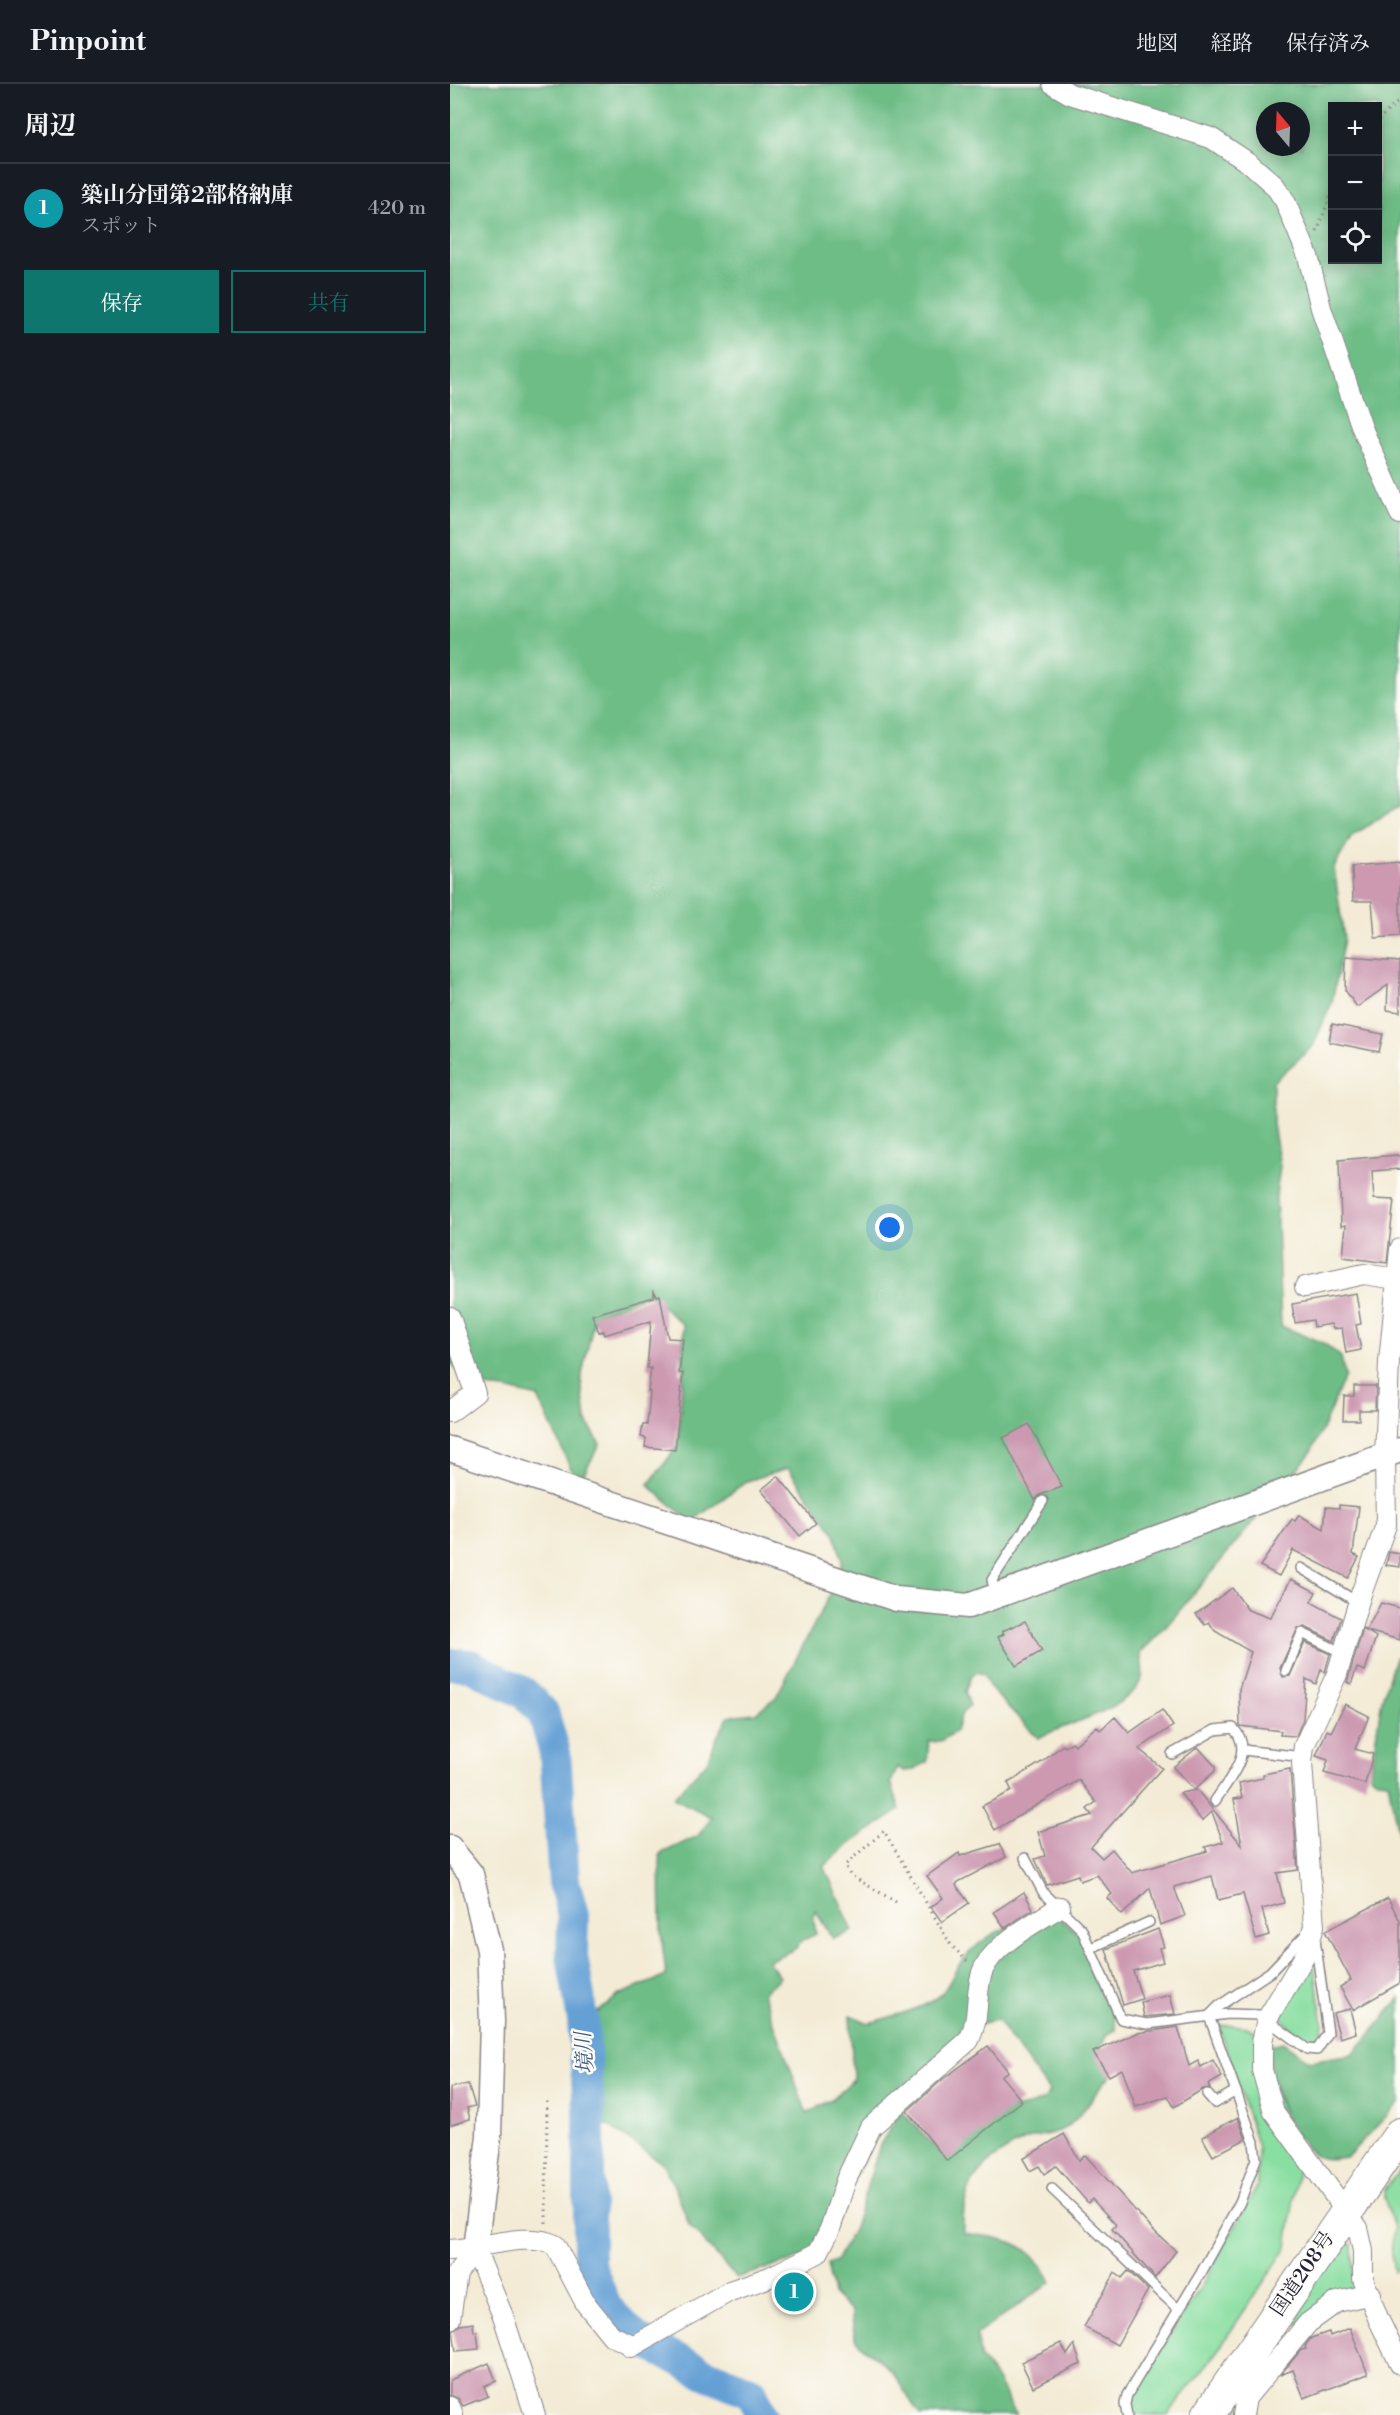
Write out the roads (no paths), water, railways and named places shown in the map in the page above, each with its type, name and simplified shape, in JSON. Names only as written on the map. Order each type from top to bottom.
[{"type":"highway","name":"国道208号","points":[[1208,2415],[1344,2212],[1400,2134]]},
{"type":"street","points":[[1053,84],[1070,94],[1211,138],[1249,163],[1275,186],[1286,201],[1308,256],[1321,308],[1362,428],[1400,514]]},
{"type":"street","points":[[1400,1252],[1396,1279],[1392,1453],[1386,1525],[1337,1674],[1304,1746],[1314,1926],[1306,1954],[1267,2019],[1262,2042],[1262,2070],[1270,2102],[1344,2212],[1358,2228],[1363,2251],[1363,2279],[1393,2331],[1400,2364]]},
{"type":"street","points":[[1305,1287],[1364,1274],[1396,1279]]},
{"type":"street","points":[[450,1317],[475,1393],[450,1412]]},
{"type":"street","points":[[450,1449],[896,1599],[968,1606],[1392,1453]]},
{"type":"street","points":[[450,1848],[471,1874],[489,1950],[492,2021],[489,2136],[475,2249],[504,2316],[536,2415]]},
{"type":"street","points":[[450,2250],[475,2249],[507,2240],[546,2240],[555,2245],[585,2304],[612,2336],[630,2344],[631,2347],[730,2291],[770,2277],[818,2253],[830,2229],[846,2180],[871,2127],[969,2040],[977,2024],[981,1975],[993,1954],[1022,1930],[1060,1907]]},
{"type":"street","points":[[450,2319],[457,2272],[475,2249]]},
{"type":"street","points":[[1243,2415],[1246,2398],[1308,2323],[1337,2302],[1371,2294]]},
{"type":"street","points":[[450,2407],[453,2415]]},
{"type":"lane","points":[[997,1597],[992,1580],[1042,1501]]},
{"type":"lane","points":[[1301,1568],[1359,1602]]},
{"type":"lane","points":[[1286,1671],[1302,1633],[1343,1653]]},
{"type":"lane","points":[[1172,1754],[1215,1730],[1233,1728],[1241,1736],[1243,1750],[1215,1801]]},
{"type":"lane","points":[[1243,1750],[1303,1757]]},
{"type":"lane","points":[[1024,1858],[1043,1892],[1082,1930],[1121,2019],[1147,2024],[1209,2016],[1260,2015],[1307,2049],[1317,2050],[1324,2043],[1328,2033],[1328,2022],[1314,1926]]},
{"type":"lane","points":[[1091,1948],[1149,1922]]},
{"type":"lane","points":[[1209,2016],[1219,2006],[1270,1972],[1314,1926]]},
{"type":"lane","points":[[1127,2415],[1125,2404],[1127,2395],[1201,2274],[1240,2202],[1256,2159],[1254,2142],[1209,2016]]},
{"type":"lane","points":[[1215,2103],[1236,2091]]},
{"type":"lane","points":[[1207,2094],[1222,2111]]},
{"type":"lane","points":[[1052,2189],[1178,2310]]},
{"type":"waterway","name":"境川","points":[[450,1664],[470,1665],[524,1693],[543,1712],[555,1753],[564,1882],[573,1915],[572,1956],[583,2020],[589,2109],[589,2264],[606,2307],[637,2339],[705,2373],[752,2393],[762,2415]]},
{"type":"place","name":"築山分団第2部格納庫","points":[[794,2292]]}]
